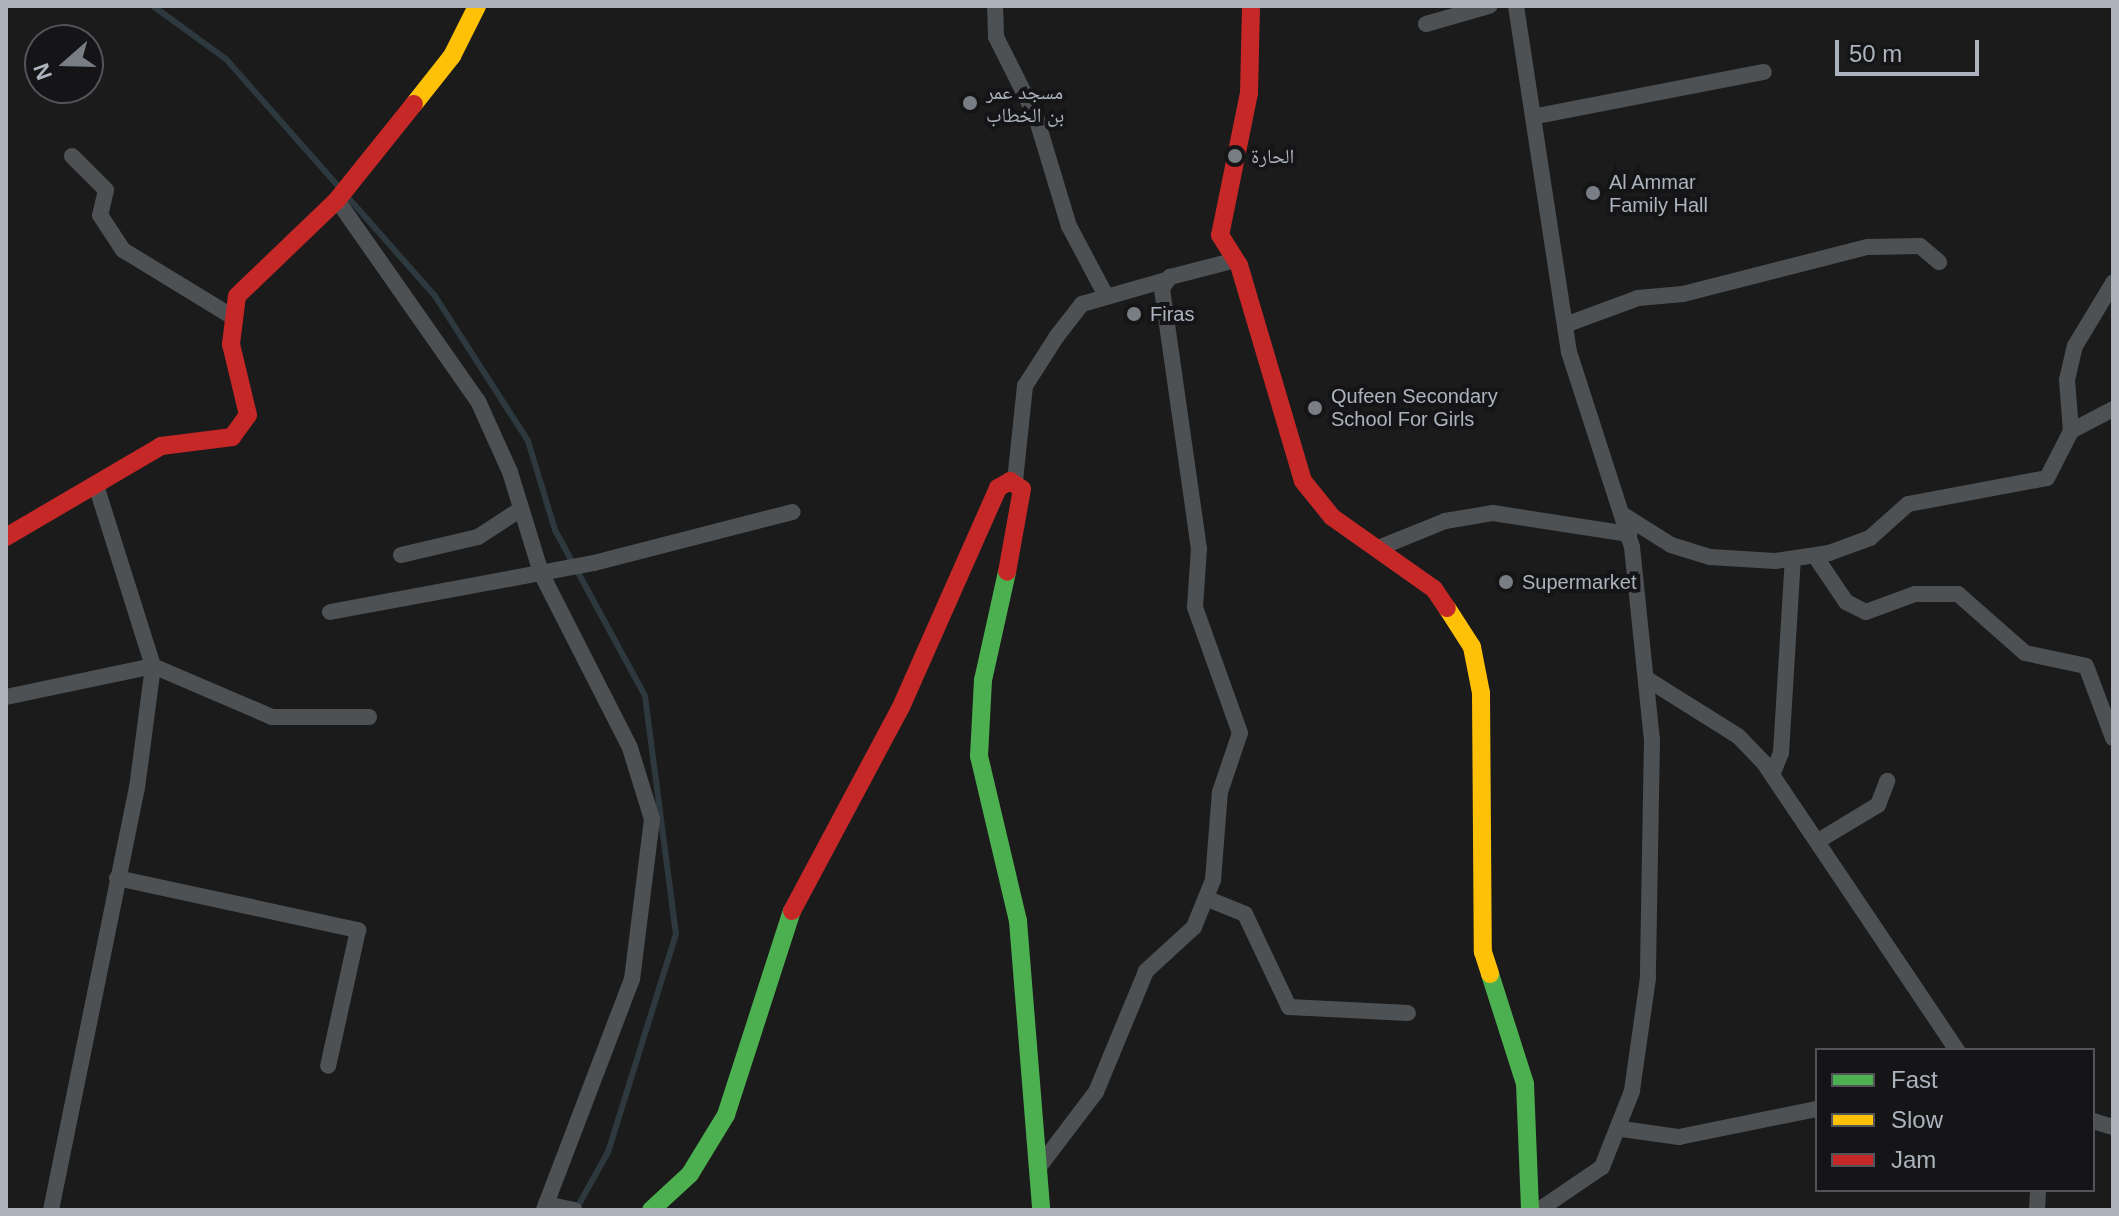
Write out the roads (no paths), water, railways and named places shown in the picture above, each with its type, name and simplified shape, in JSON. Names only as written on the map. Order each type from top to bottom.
[{"type":"street","points":[[6,537],[97,488],[161,446],[232,437],[248,415],[231,316],[249,279],[338,199],[452,56],[477,6]]},
{"type":"street","points":[[995,6],[996,37],[1036,117],[1069,226],[1105,294]]},
{"type":"street","points":[[1251,6],[1249,93],[1220,229],[1236,260],[1303,481],[1332,517],[1381,547],[1443,598],[1477,665],[1483,952],[1525,1084],[1530,1210]]},
{"type":"street","points":[[1426,24],[1489,6]]},
{"type":"street","points":[[1520,8],[1565,325],[1585,415],[1625,516],[1647,679],[1648,978],[1622,1129],[1592,1177],[1539,1210]]},
{"type":"street","points":[[1537,116],[1764,72]]},
{"type":"street","points":[[72,156],[106,190],[100,215],[123,250],[231,316]]},
{"type":"street","points":[[338,199],[478,401],[521,509],[541,573],[630,748],[652,819],[632,979],[545,1207],[574,1210]]},
{"type":"street","points":[[1565,325],[1638,298],[1683,294],[1868,247],[1920,246],[1939,262]]},
{"type":"street","points":[[1041,1210],[1039,1167],[1028,1114],[1015,899],[979,756],[983,680],[1019,519],[1022,489],[1015,481],[1025,386],[1082,304],[1105,294],[1236,260]]},
{"type":"street","points":[[1039,1167],[1096,1092],[1146,971],[1185,938],[1208,899],[1220,792],[1240,733],[1195,607],[1199,549],[1166,280]]},
{"type":"street","points":[[1625,516],[1671,545],[1710,557],[1793,559],[1860,544],[1908,504],[2047,478],[2071,431],[2067,380],[2075,346],[2113,283]]},
{"type":"street","points":[[2071,431],[2113,409]]},
{"type":"street","points":[[651,1210],[690,1174],[726,1115],[795,902],[901,707],[998,488],[1015,481]]},
{"type":"street","points":[[51,1210],[117,878],[153,666],[97,488]]},
{"type":"street","points":[[401,555],[478,537],[521,509]]},
{"type":"street","points":[[330,612],[541,573],[754,528],[793,512]]},
{"type":"street","points":[[1381,547],[1445,521],[1493,513],[1629,534]]},
{"type":"street","points":[[1815,556],[1846,602],[1866,612],[1915,594],[1958,594],[2025,653],[2086,666],[2113,738]]},
{"type":"street","points":[[1772,775],[1781,753],[1793,559]]},
{"type":"street","points":[[6,697],[153,666],[272,717],[369,717]]},
{"type":"street","points":[[1647,679],[1740,738],[1772,775],[1956,1048]]},
{"type":"street","points":[[1818,841],[1878,805],[1887,781]]},
{"type":"street","points":[[117,878],[358,930],[328,1066]]},
{"type":"street","points":[[1208,899],[1245,914],[1289,1007],[1408,1013]]},
{"type":"street","points":[[1622,1129],[1679,1137],[1815,1109]]},
{"type":"waterway","points":[[153,6],[226,59],[435,296],[528,441],[555,530],[645,696],[676,934],[608,1152],[577,1208]]},
{"type":"place","name":"مسجد عمر بن الخطاب","points":[[970,103]]},
{"type":"place","name":"الحارة","points":[[1235,156]]},
{"type":"place","name":"Al Ammar Family Hall","points":[[1593,193]]},
{"type":"place","name":"Firas","points":[[1134,314]]},
{"type":"place","name":"Qufeen Secondary School For Girls","points":[[1315,408]]},
{"type":"place","name":"Supermarket","points":[[1506,582]]}]
